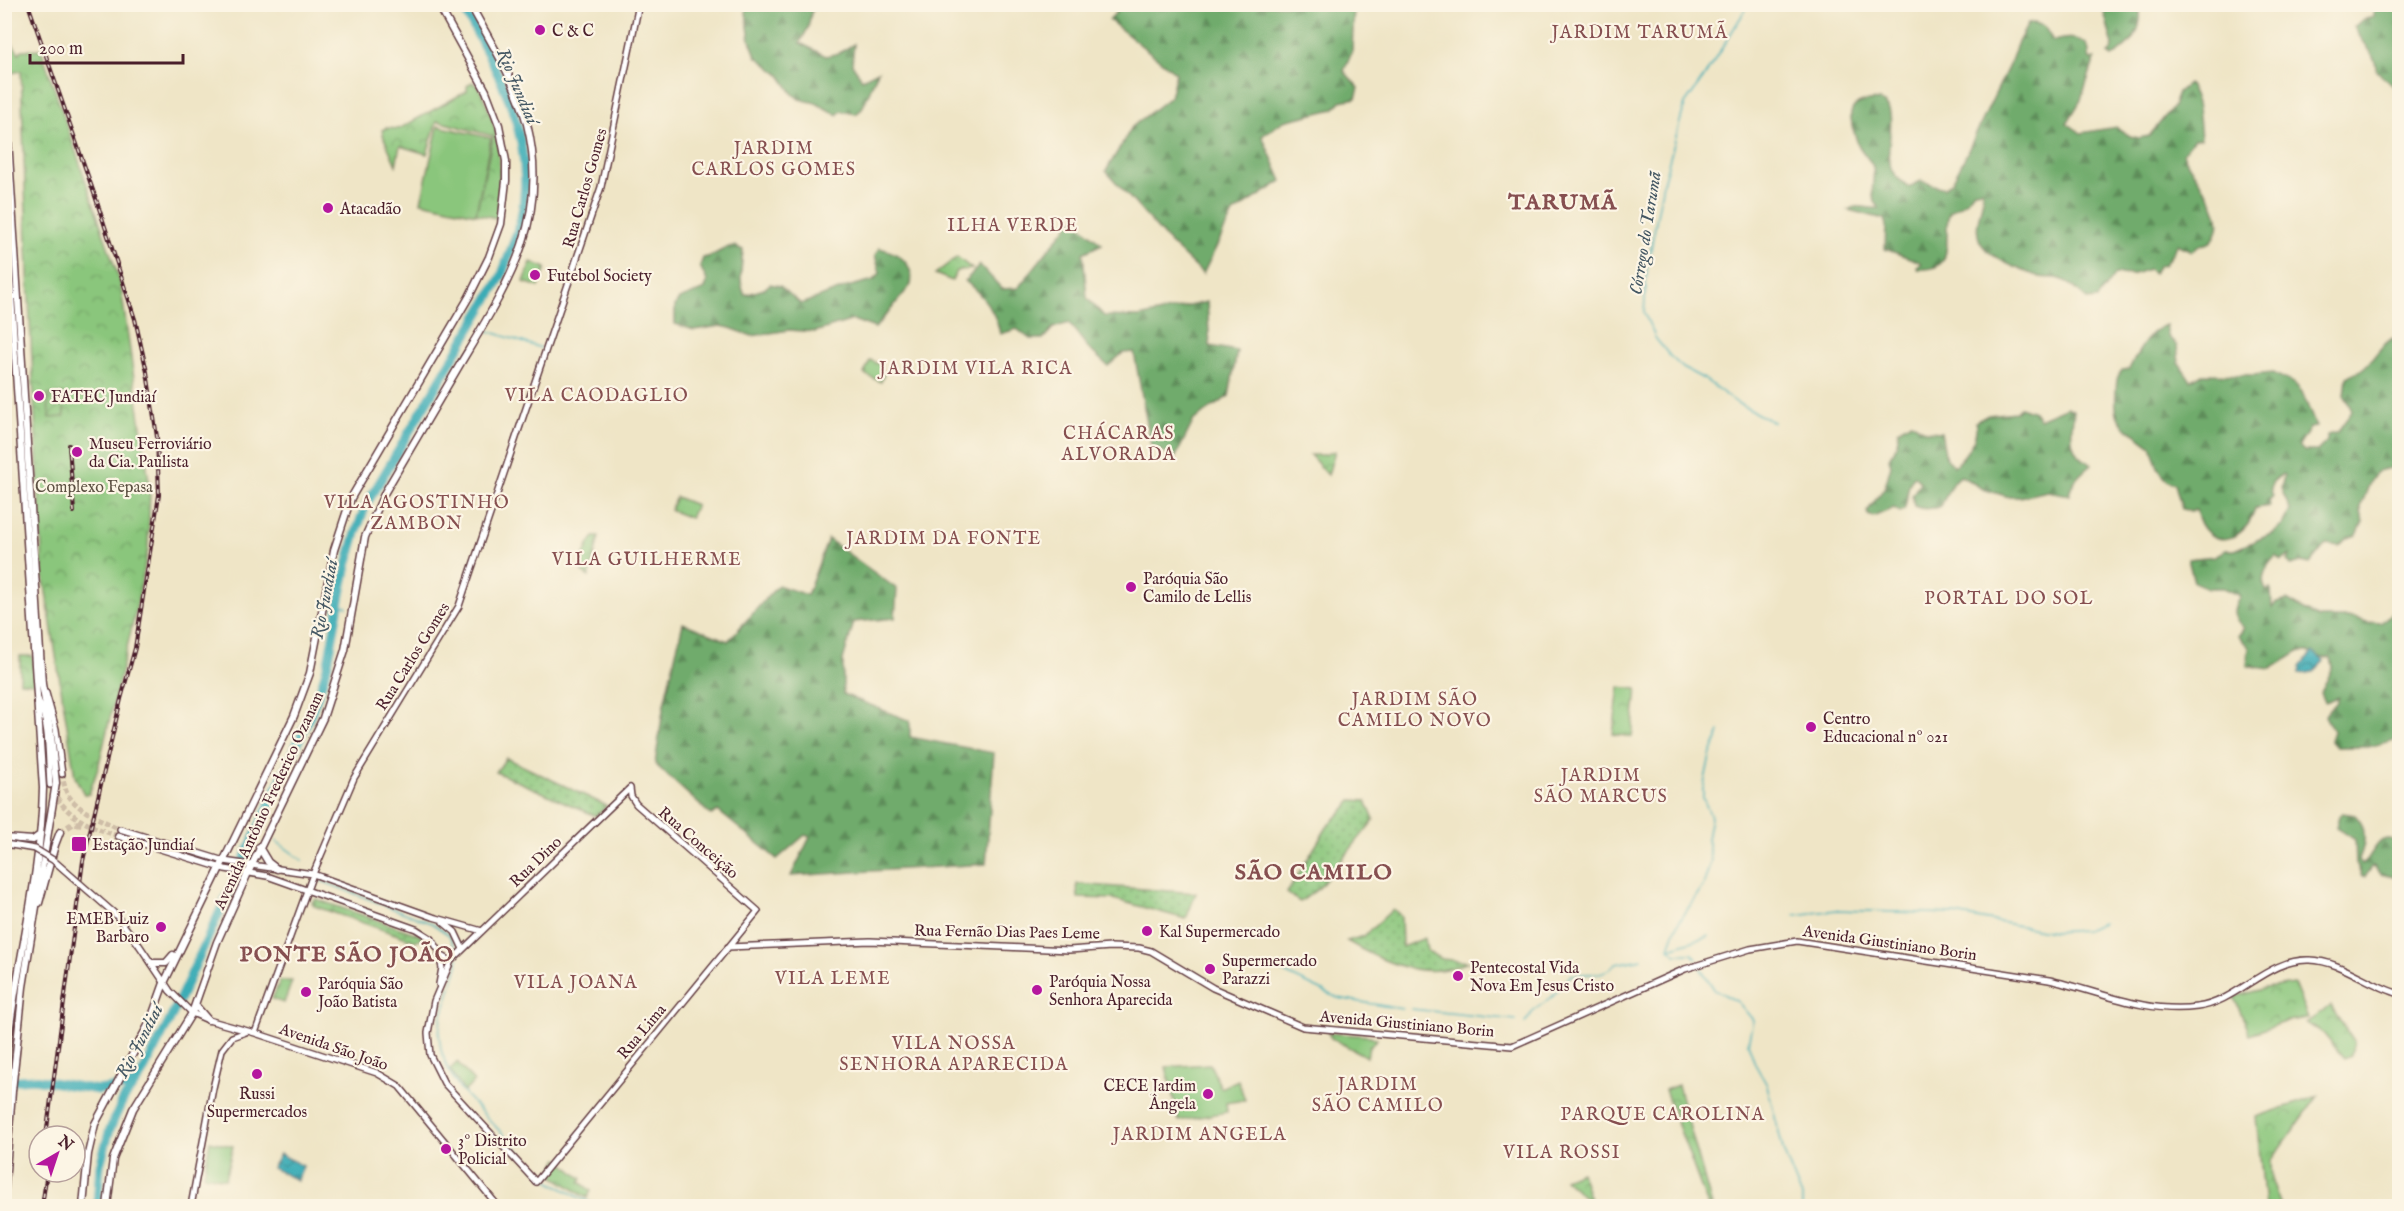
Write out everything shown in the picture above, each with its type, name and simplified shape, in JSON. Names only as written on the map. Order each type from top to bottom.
[{"type":"main road","name":"Avenida Antônio Frederico Ozanam","points":[[83,1206],[88,1154],[95,1124],[114,1084],[150,1022],[164,983],[225,865],[294,716],[310,673],[334,550],[351,498],[469,297],[489,257],[501,224],[506,161],[499,125],[486,91],[438,4]]},
{"type":"main road","name":"Avenida Antônio Frederico Ozanam","points":[[107,1206],[113,1159],[133,1109],[190,1011],[196,1006],[217,942],[248,869],[323,718],[346,643],[361,552],[374,514],[504,290],[526,238],[533,186],[527,125],[512,82],[470,4]]},
{"type":"main road","name":"Rua Carlos Gomes","points":[[251,1032],[313,874],[354,778],[459,606],[601,188],[639,4]]},
{"type":"main road","points":[[4,74],[43,675],[56,783],[31,936],[14,1072],[4,1197]]},
{"type":"main road","points":[[4,188],[43,788],[40,834],[17,978],[4,1080]]},
{"type":"main road","points":[[43,675],[56,729],[62,774]]},
{"type":"main road","points":[[37,697],[42,707],[50,785]]},
{"type":"main road","name":"Rua Conceição","points":[[630,788],[632,799],[636,804],[758,910]]},
{"type":"main road","name":"Rua Dino","points":[[457,955],[630,788]]},
{"type":"main road","points":[[120,828],[225,865]]},
{"type":"main road","points":[[31,936],[60,832]]},
{"type":"main road","points":[[5,842],[33,840],[40,834]]},
{"type":"main road","points":[[118,836],[225,865],[313,874],[433,917],[482,931]]},
{"type":"main road","name":"Avenida São João","points":[[5,842],[35,849],[53,860],[115,914],[170,991],[190,1011],[208,1020],[377,1073],[391,1080],[399,1086],[498,1206]]},
{"type":"main road","points":[[259,847],[268,862],[277,869]]},
{"type":"main road","points":[[248,869],[416,929],[436,945],[445,959],[457,955]]},
{"type":"main road","name":"Rua Lima","points":[[438,991],[428,1033],[430,1055],[436,1070],[450,1090],[537,1180],[758,910]]},
{"type":"main road","points":[[433,917],[455,932],[457,955],[438,991]]},
{"type":"main road","name":"Rua Fernão Dias Paes Leme","points":[[728,947],[870,941],[1069,950],[1139,948],[1151,951],[1213,988],[1303,1027]]},
{"type":"main road","name":"Avenida Giustiniano Borin","points":[[1303,1027],[1512,1046],[1685,969],[1750,949],[1797,941],[2049,980],[2144,1005],[2198,1007],[2235,993],[2249,982],[2283,965],[2310,960],[2336,966],[2384,990],[2400,994]]},
{"type":"main road","points":[[152,963],[159,964],[169,961],[183,943]]},
{"type":"main road","points":[[436,945],[442,968],[438,991]]},
{"type":"main road","points":[[196,1006],[208,1020]]},
{"type":"main road","points":[[191,1206],[222,1050],[232,1038],[251,1032]]},
{"type":"green space","points":[[745,5],[813,5],[808,28],[800,43],[826,56],[839,53],[854,44],[852,64],[862,79],[878,71],[862,109],[856,114],[841,111],[837,115],[816,103],[799,99],[792,93],[780,75],[756,56],[750,40]]},
{"type":"green space","points":[[1123,5],[1354,5],[1352,52],[1344,71],[1359,88],[1356,98],[1341,101],[1334,109],[1284,121],[1262,136],[1282,181],[1233,213],[1203,274],[1170,243],[1106,171],[1132,127],[1170,97],[1176,73],[1109,20]]},
{"type":"green space","points":[[2102,5],[2139,5],[2140,21],[2135,35],[2126,47],[2112,57],[2108,54],[2113,45]]},
{"type":"green space","points":[[2374,5],[2399,5],[2399,91],[2376,70],[2374,58],[2354,27],[2362,20],[2374,17]]},
{"type":"green space","points":[[2035,23],[2044,26],[2053,41],[2070,38],[2084,42],[2088,46],[2090,59],[2095,58],[2081,100],[2067,123],[2081,133],[2116,127],[2130,136],[2139,138],[2149,136],[2173,107],[2178,92],[2188,84],[2197,103],[2201,138],[2194,139],[2183,153],[2215,208],[2218,230],[2212,241],[2192,251],[2178,244],[2165,264],[2159,266],[2153,273],[2148,269],[2132,275],[2115,274],[2097,299],[2088,300],[2063,280],[2040,277],[2006,263],[1989,252],[1983,246],[1978,233],[1982,190],[1974,191],[1967,200],[1949,213],[1944,259],[1939,265],[1931,268],[1918,269],[1917,267],[1921,264],[1918,261],[1885,249],[1884,219],[1848,210],[1856,207],[1879,208],[1873,197],[1873,167],[1858,145],[1852,123],[1851,113],[1856,105],[1869,101],[1880,101],[1887,106],[1891,124],[1890,167],[1898,178],[1909,187],[1921,181],[1944,188],[1952,182],[1962,163],[2028,24]]},
{"type":"green space","name":"Complexo Fepasa","points":[[9,40],[19,53],[22,50],[41,49],[120,282],[150,488],[148,549],[136,610],[98,768],[89,794],[84,794],[75,777],[43,573],[29,302],[21,71],[6,74]]},
{"type":"green space","points":[[472,82],[483,95],[498,144],[500,173],[497,218],[476,214],[493,136],[437,121],[427,154],[400,146],[396,165],[382,130],[399,129],[467,91],[467,86]]},
{"type":"green space","points":[[438,126],[491,138],[476,214],[421,202]]},
{"type":"green space","points":[[1073,219],[1102,244],[1083,253],[1087,298],[1104,316],[1139,317],[1207,302],[1210,346],[1237,351],[1229,396],[1194,420],[1175,458],[1151,446],[1134,352],[1123,353],[1108,366],[1089,349],[1069,323],[1053,328],[1043,339],[1030,339],[1017,329],[1000,334],[988,304],[965,281],[980,265],[1002,289],[1018,288]]},
{"type":"green space","points":[[734,246],[743,250],[741,279],[745,295],[764,289],[770,284],[780,286],[801,304],[874,280],[880,273],[875,255],[879,248],[904,260],[912,278],[911,285],[875,328],[853,320],[815,332],[789,330],[752,336],[721,326],[694,330],[675,324],[675,306],[679,299],[705,289],[707,281],[700,266],[703,258]]},
{"type":"green space","points":[[957,257],[972,269],[956,271],[952,281],[935,274]]},
{"type":"green space","name":"Futebol Society","points":[[531,262],[546,268],[539,287],[524,282]]},
{"type":"green space","points":[[2166,325],[2168,336],[2177,346],[2179,363],[2191,381],[2202,374],[2273,373],[2295,384],[2302,392],[2316,427],[2310,428],[2299,446],[2304,451],[2317,451],[2327,441],[2327,435],[2338,432],[2352,411],[2345,396],[2347,377],[2363,368],[2393,338],[2399,345],[2399,467],[2378,471],[2372,478],[2361,505],[2363,522],[2357,535],[2347,538],[2339,546],[2326,544],[2310,564],[2301,562],[2291,565],[2288,561],[2290,555],[2282,561],[2276,556],[2267,568],[2263,582],[2267,591],[2271,589],[2272,608],[2275,604],[2287,600],[2318,618],[2354,618],[2381,623],[2399,605],[2399,739],[2368,747],[2336,747],[2330,740],[2333,731],[2325,716],[2339,697],[2325,702],[2321,693],[2333,667],[2331,658],[2298,652],[2271,669],[2247,666],[2249,647],[2238,636],[2244,628],[2234,614],[2240,596],[2223,588],[2208,588],[2194,582],[2188,559],[2215,556],[2225,550],[2234,550],[2271,534],[2283,525],[2290,510],[2281,488],[2283,474],[2272,483],[2273,496],[2269,501],[2270,506],[2255,508],[2243,530],[2235,536],[2226,539],[2216,538],[2208,533],[2196,510],[2182,509],[2175,484],[2161,473],[2151,446],[2123,425],[2117,413],[2116,404],[2118,376],[2122,370],[2129,369],[2149,337]]},
{"type":"green space","points":[[870,360],[880,365],[884,374],[881,382],[864,374]]},
{"type":"green space","points":[[63,394],[64,417],[49,418],[48,395]]},
{"type":"green space","points":[[2020,407],[2034,412],[2039,419],[2067,407],[2074,411],[2073,446],[2079,455],[2091,465],[2077,478],[2069,495],[2048,491],[2009,497],[1983,489],[1961,476],[1953,482],[1941,506],[1924,509],[1914,506],[1912,496],[1920,482],[1914,476],[1909,484],[1904,510],[1900,512],[1894,508],[1873,517],[1868,515],[1867,512],[1885,487],[1891,465],[1889,459],[1896,446],[1898,430],[1911,422],[1926,431],[1941,432],[1946,459],[1954,466],[1967,452],[1973,440],[1975,422],[1988,415],[2016,412]]},
{"type":"green space","points":[[1335,451],[1328,475],[1310,455],[1324,455]]},
{"type":"green space","points":[[676,497],[696,505],[690,518],[670,510]]},
{"type":"green space","points":[[594,537],[599,537],[589,577],[582,572],[582,563],[586,549]]},
{"type":"green space","points":[[828,539],[897,589],[895,618],[854,622],[843,660],[843,694],[910,721],[910,737],[994,753],[986,864],[791,876],[810,837],[805,835],[777,859],[718,811],[711,815],[655,764],[664,704],[683,623],[728,641],[778,585],[807,595]]},
{"type":"green space","points":[[20,656],[33,656],[34,683],[20,682]]},
{"type":"green space","points":[[1619,687],[1637,689],[1632,737],[1613,734]]},
{"type":"green space","points":[[506,758],[607,806],[596,816],[496,772]]},
{"type":"green space","points":[[1353,800],[1366,801],[1374,820],[1319,888],[1300,902],[1287,893],[1327,827]]},
{"type":"green space","points":[[2342,813],[2355,815],[2362,825],[2364,842],[2359,859],[2362,865],[2381,841],[2386,839],[2399,843],[2399,878],[2380,874],[2373,866],[2365,877],[2362,877],[2356,863],[2355,840],[2336,827]]},
{"type":"green space","points":[[1077,884],[1196,893],[1186,919],[1113,899],[1078,898]]},
{"type":"green space","points":[[316,899],[420,935],[422,938],[415,941],[314,906],[312,902]]},
{"type":"green space","points":[[1393,909],[1401,916],[1402,947],[1425,938],[1427,951],[1442,959],[1469,962],[1433,971],[1408,968],[1370,954],[1347,941],[1364,936]]},
{"type":"green space","points":[[280,981],[292,981],[284,1003],[272,999]]},
{"type":"green space","points":[[2294,984],[2308,1018],[2288,1021],[2250,1034],[2234,997],[2266,988]]},
{"type":"green space","points":[[2331,1006],[2354,1042],[2351,1055],[2344,1058],[2323,1033],[2306,1023]]},
{"type":"green space","points":[[1328,1033],[1370,1036],[1377,1039],[1369,1047],[1367,1057],[1331,1038]]},
{"type":"green space","points":[[457,1062],[474,1082],[464,1092],[450,1070]]},
{"type":"green space","name":"CECE Jardim Ângela","points":[[1210,1064],[1221,1088],[1238,1080],[1245,1100],[1226,1103],[1227,1112],[1179,1121],[1166,1067]]},
{"type":"green space","points":[[1678,1085],[1712,1206],[1708,1206],[1665,1090]]},
{"type":"green space","points":[[2318,1096],[2271,1161],[2272,1181],[2281,1206],[2265,1206],[2256,1117]]},
{"type":"green space","points":[[210,1141],[233,1146],[225,1179],[204,1175]]},
{"type":"green space","points":[[558,1159],[582,1179],[580,1182],[591,1191],[587,1198],[550,1174]]},
{"type":"green space","points":[[1581,1172],[1591,1203],[1564,1179]]},
{"type":"water","points":[[2313,652],[2324,661],[2313,672],[2299,674],[2300,667]]},
{"type":"water","points":[[280,1154],[303,1166],[297,1180],[272,1168]]},
{"type":"waterway","name":"Rio Jundiaí","points":[[97,1206],[100,1165],[110,1129],[123,1100],[142,1074],[169,1022],[310,716],[326,670],[343,583],[366,505],[501,277],[518,228],[523,207],[524,170],[516,120],[508,96],[461,4]]},
{"type":"waterway","name":"Córrego do Tarumã","points":[[1749,4],[1685,104],[1663,183],[1647,270],[1644,313],[1656,339],[1683,368],[1704,379],[1737,403],[1773,422]]},
{"type":"waterway","name":"Rio Jundiaí","points":[[472,325],[476,327]]},
{"type":"waterway","points":[[488,331],[541,348]]},
{"type":"waterway","points":[[338,603],[347,607]]},
{"type":"waterway","points":[[1669,948],[1677,925],[1703,886],[1711,861],[1707,839],[1711,817],[1703,798],[1703,789],[1710,756],[1720,732]]},
{"type":"waterway","points":[[276,841],[302,860]]},
{"type":"waterway","points":[[319,880],[431,923],[449,935],[457,953]]},
{"type":"waterway","points":[[1795,915],[1837,910],[1955,914],[2053,932],[2085,930],[2103,923]]},
{"type":"waterway","points":[[1670,948],[1709,936]]},
{"type":"waterway","points":[[1670,949],[1676,954],[1692,954],[1697,959]]},
{"type":"waterway","points":[[458,958],[458,965],[441,1018],[439,1034],[441,1050],[447,1067],[459,1088],[550,1182],[596,1206]]},
{"type":"waterway","points":[[1525,1023],[1534,1010],[1552,997],[1571,975],[1603,973],[1616,964],[1642,959]]},
{"type":"waterway","points":[[1272,967],[1338,998],[1402,1009]]},
{"type":"waterway","points":[[1701,969],[1714,989],[1738,1002],[1753,1020],[1748,1043],[1755,1064],[1767,1085],[1784,1153],[1802,1197],[1802,1206]]},
{"type":"waterway","points":[[1411,1009],[1516,1020]]},
{"type":"waterway","points":[[4,1081],[34,1079],[98,1090],[132,1085]]},
{"type":"tunnel","points":[[62,774],[66,791],[77,805],[120,829]]},
{"type":"tunnel","points":[[50,785],[70,812],[96,828],[118,836]]},
{"type":"tunnel","points":[[60,832],[74,823],[83,824]]},
{"type":"railway","points":[[28,4],[135,319],[147,372],[157,437],[159,495],[135,648],[83,861],[48,1124]]},
{"type":"railway","points":[[69,445],[74,512]]},
{"type":"railway","points":[[42,1206],[45,1184]]},
{"type":"place","name":"C & C","points":[[540,30]]},
{"type":"place","name":"Atacadão","points":[[328,208]]},
{"type":"place","name":"Futebol Society","points":[[535,275]]},
{"type":"place","name":"FATEC Jundiaí","points":[[39,396]]},
{"type":"place","name":"Museu Ferroviário da Cia. Paulista","points":[[77,452]]},
{"type":"place","name":"Paróquia São Camilo de Lellis","points":[[1131,587]]},
{"type":"place","name":"Centro Educacional nº 021","points":[[1811,727]]},
{"type":"place","name":"Estação Jundiaí","points":[[79,844]]},
{"type":"place","name":"EMEB Luiz Barbaro","points":[[161,927]]},
{"type":"place","name":"Kal Supermercado","points":[[1147,931]]},
{"type":"place","name":"Supermercado Parazzi","points":[[1210,969]]},
{"type":"place","name":"Pentecostal Vida Nova Em Jesus Cristo","points":[[1458,976]]},
{"type":"place","name":"Paróquia Nossa Senhora Aparecida","points":[[1037,990]]},
{"type":"place","name":"Paróquia São João Batista","points":[[306,992]]},
{"type":"place","name":"Russi Supermercados","points":[[257,1074]]},
{"type":"place","name":"CECE Jardim Ângela","points":[[1208,1094]]},
{"type":"place","name":"3º Distrito Policial","points":[[446,1149]]},
{"type":"district","name":"JARDIM TARUMÃ","points":[[1640,32]]},
{"type":"district","name":"JARDIM CARLOS GOMES","points":[[774,158]]},
{"type":"district","name":"TARUMÃ","points":[[1563,201]]},
{"type":"district","name":"ILHA VERDE","points":[[1013,225]]},
{"type":"district","name":"JARDIM VILA RICA","points":[[976,368]]},
{"type":"district","name":"VILA CAODAGLIO","points":[[597,395]]},
{"type":"district","name":"CHÁCARAS ALVORADA","points":[[1119,443]]},
{"type":"district","name":"VILA AGOSTINHO ZAMBON","points":[[417,512]]},
{"type":"district","name":"JARDIM DA FONTE","points":[[944,538]]},
{"type":"district","name":"VILA GUILHERME","points":[[647,559]]},
{"type":"district","name":"PORTAL DO SOL","points":[[2009,598]]},
{"type":"district","name":"JARDIM SÃO CAMILO NOVO","points":[[1415,709]]},
{"type":"district","name":"JARDIM SÃO MARCUS","points":[[1601,785]]},
{"type":"district","name":"SÃO CAMILO","points":[[1314,871]]},
{"type":"district","name":"PONTE SÃO JOÃO","points":[[347,953]]},
{"type":"district","name":"VILA LEME","points":[[833,978]]},
{"type":"district","name":"VILA JOANA","points":[[576,982]]},
{"type":"district","name":"VILA NOSSA SENHORA APARECIDA","points":[[954,1053]]},
{"type":"district","name":"JARDIM SÃO CAMILO","points":[[1378,1094]]},
{"type":"district","name":"PARQUE CAROLINA","points":[[1663,1114]]},
{"type":"district","name":"JARDIM ANGELA","points":[[1200,1134]]},
{"type":"district","name":"VILA ROSSI","points":[[1562,1152]]}]
